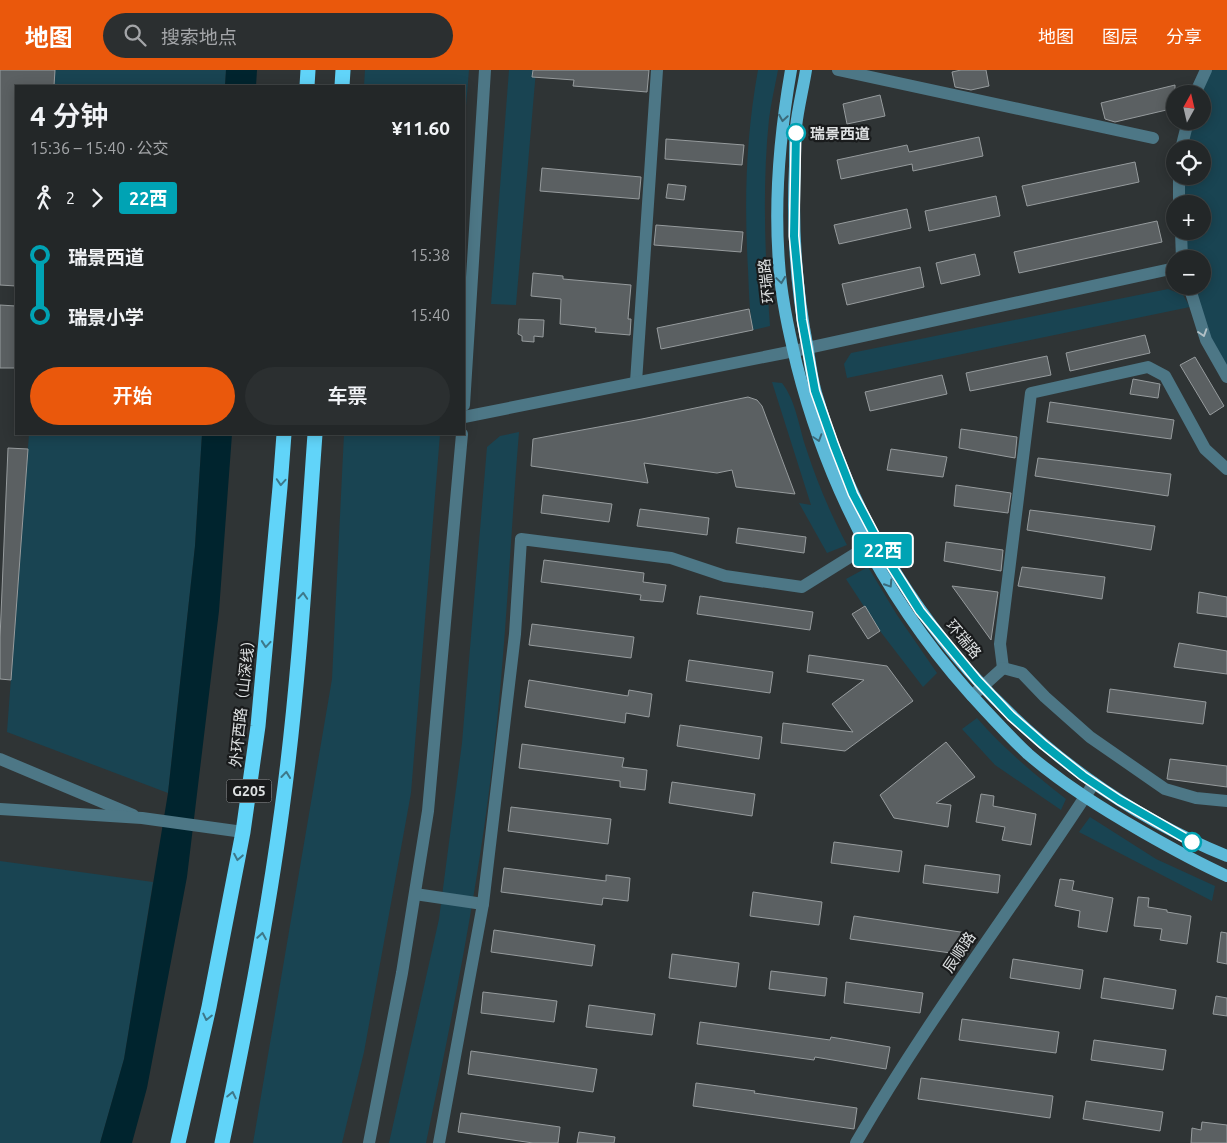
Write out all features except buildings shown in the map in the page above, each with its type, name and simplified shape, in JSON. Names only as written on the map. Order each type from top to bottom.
[{"type":"highway","points":[[307,85],[308,70]]},
{"type":"highway","points":[[342,85],[343,70]]},
{"type":"highway","name":"外环西路（山深线）","points":[[178,1143],[209,1006],[243,832],[258,726],[284,435]]},
{"type":"highway","name":"G205","points":[[222,1143],[252,1000],[282,809],[298,669],[316,435]]},
{"type":"main road","name":"环瑞路","points":[[791,70],[781,130],[778,210],[779,264],[785,308],[806,402],[824,454],[843,500],[866,547],[920,633],[943,664],[1028,754],[1085,798],[1196,862],[1227,876]]},
{"type":"main road","name":"环瑞路","points":[[806,70],[796,128],[794,194],[794,236],[802,320],[815,391],[834,445],[853,494],[889,562],[920,611],[983,686],[1011,716],[1044,745],[1119,800],[1192,842],[1227,856]]},
{"type":"street","points":[[465,389],[485,70]]},
{"type":"street","points":[[636,382],[657,70]]},
{"type":"street","points":[[838,70],[1153,138]]},
{"type":"street","points":[[1199,85],[1206,70]]},
{"type":"street","points":[[465,417],[794,351],[1166,270]]},
{"type":"street","points":[[1192,295],[1206,340],[1227,377]]},
{"type":"street","points":[[1003,668],[1000,644],[1032,394],[1148,367],[1165,376],[1205,449],[1227,469]]},
{"type":"street","points":[[370,1143],[402,973],[428,812],[462,435]]},
{"type":"street","points":[[439,1143],[483,904],[515,634],[521,539],[671,558],[725,576],[802,587],[866,547]]},
{"type":"street","points":[[972,696],[1003,668]]},
{"type":"street","points":[[1003,668],[1022,673],[1045,697],[1090,737],[1165,789],[1196,798],[1227,801]]},
{"type":"street","points":[[0,759],[142,818]]},
{"type":"street","name":"辰顺路","points":[[856,1143],[882,1097],[962,975],[1094,783]]},
{"type":"street","points":[[0,810],[142,818],[243,832]]},
{"type":"street","points":[[415,894],[483,904]]},
{"type":"shaded area","points":[[55,70],[226,70],[225,85],[54,85]]},
{"type":"shaded area","points":[[226,70],[257,70],[256,85],[225,85]]},
{"type":"shaded area","points":[[365,70],[469,70],[465,118],[465,85],[364,85]]},
{"type":"shaded area","points":[[509,70],[536,70],[516,305],[491,304]]},
{"type":"shaded area","points":[[758,70],[778,70],[769,119],[765,196],[770,326],[753,330],[749,292],[746,194],[751,120]]},
{"type":"shaded area","points":[[1206,70],[1227,70],[1227,377],[1193,295],[1211,295],[1211,250],[1182,250],[1181,240],[1211,240],[1211,195],[1179,195],[1179,185],[1211,185],[1211,140],[1183,140],[1186,130],[1211,130],[1211,85],[1199,85]]},
{"type":"shaded area","points":[[1166,289],[1166,295],[1183,295],[1190,307],[847,378],[844,364],[851,353]]},
{"type":"shaded area","points":[[772,382],[782,383],[791,398],[815,473],[829,509],[847,545],[827,553],[799,503],[811,505]]},
{"type":"shaded area","points":[[519,432],[497,722],[484,828],[458,986],[426,1143],[389,1143],[439,919],[462,743],[487,447],[500,436]]},
{"type":"shaded area","points":[[29,435],[202,435],[195,546],[168,793],[7,732]]},
{"type":"shaded area","points":[[202,435],[232,435],[219,611],[187,877],[147,1088],[132,1143],[100,1143],[124,1059],[168,793],[195,546]]},
{"type":"shaded area","points":[[344,435],[440,435],[411,793],[364,1052],[342,1143],[253,1143],[332,679]]},
{"type":"shaded area","points":[[868,567],[897,615],[937,673],[923,687],[880,631],[846,579]]},
{"type":"shaded area","points":[[977,718],[1020,761],[1066,799],[1061,810],[995,765],[962,729]]},
{"type":"shaded area","points":[[1090,817],[1156,859],[1215,886],[1212,901],[1079,832]]},
{"type":"shaded area","points":[[0,861],[153,882],[124,1059],[100,1143],[0,1143]]},
{"type":"bus line","name":"22西","points":[[796,133],[794,236],[802,320],[815,391],[853,494],[889,562],[920,611],[977,680],[1011,716],[1083,776],[1119,800],[1192,842]]},
{"type":"place","name":"瑞景西道","points":[[796,133]]}]
